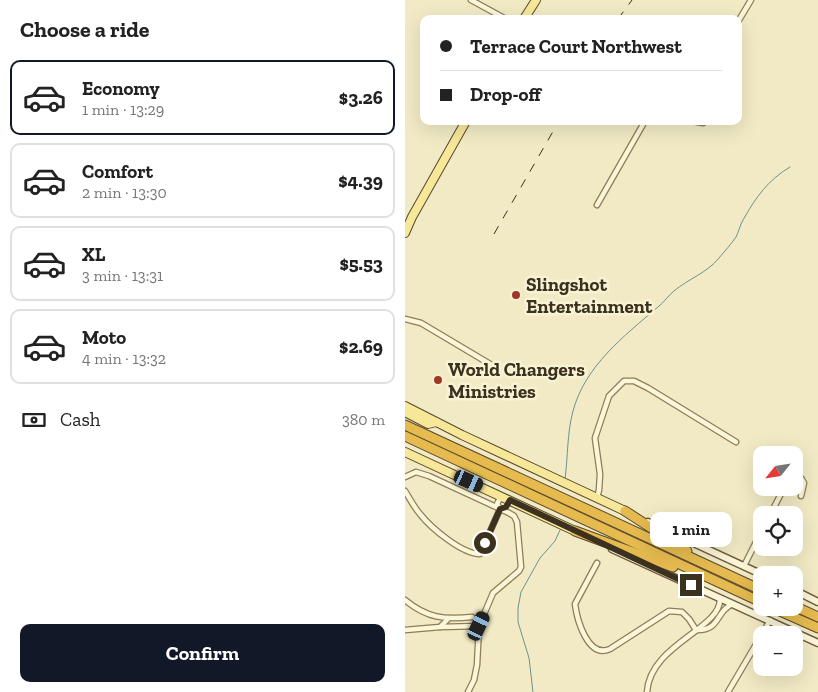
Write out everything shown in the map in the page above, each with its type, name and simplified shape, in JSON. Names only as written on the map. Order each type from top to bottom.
[{"type":"highway","points":[[405,424],[753,586]]},
{"type":"highway","points":[[405,436],[753,598]]},
{"type":"highway","points":[[625,511],[717,570]]},
{"type":"highway","points":[[575,531],[730,588]]},
{"type":"highway","points":[[803,610],[818,617]]},
{"type":"highway","points":[[791,616],[818,628]]},
{"type":"main road","points":[[527,15],[536,0]]},
{"type":"main road","points":[[405,232],[464,125]]},
{"type":"main road","points":[[405,406],[753,570]]},
{"type":"main road","points":[[405,412],[428,424],[436,422]]},
{"type":"main road","points":[[405,452],[818,643]]},
{"type":"main road","points":[[803,594],[818,602]]},
{"type":"street","points":[[471,0],[499,15]]},
{"type":"street","points":[[742,15],[751,0]]},
{"type":"street","points":[[597,205],[643,125]]},
{"type":"street","points":[[405,320],[421,324],[495,367]]},
{"type":"street","points":[[597,498],[600,474],[595,438],[609,396],[623,381],[634,381],[648,388],[736,442]]},
{"type":"street","points":[[405,478],[411,473],[420,472],[509,512],[517,522],[521,567],[517,574],[493,593],[483,616],[479,626],[477,665],[474,680],[468,692]]},
{"type":"street","points":[[405,491],[421,516],[451,541],[472,554],[480,554],[500,509],[506,507],[510,500]]},
{"type":"street","points":[[500,509],[497,504],[501,496]]},
{"type":"street","points":[[744,566],[753,548]]},
{"type":"street","points":[[597,563],[575,604],[584,636],[599,650],[610,649],[669,611],[682,612],[696,630]]},
{"type":"street","points":[[647,692],[647,684],[652,671],[676,645],[715,614],[719,607],[720,598]]},
{"type":"street","points":[[405,600],[433,616],[448,619],[472,617]]},
{"type":"street","points":[[696,630],[710,628],[725,609],[734,604]]},
{"type":"street","points":[[440,627],[448,619]]},
{"type":"street","points":[[767,626],[770,620]]},
{"type":"street","points":[[405,630],[479,626]]},
{"type":"street","points":[[727,692],[753,650]]},
{"type":"waterway","points":[[565,479],[573,411],[579,395],[596,366],[619,341],[674,291],[714,263],[736,237],[743,220],[763,190],[790,167]]},
{"type":"waterway","points":[[533,692],[529,658],[518,622],[518,608],[521,592],[540,558],[555,541],[560,530]]},
{"type":"railway","points":[[621,15],[632,0]]},
{"type":"railway","points":[[494,234],[557,125]]},
{"type":"place","name":"Slingshot Entertainment","points":[[516,295]]},
{"type":"place","name":"World Changers Ministries","points":[[438,380]]},
{"type":"route","points":[[485,543],[500,509],[506,507],[510,500],[691,585]]}]
